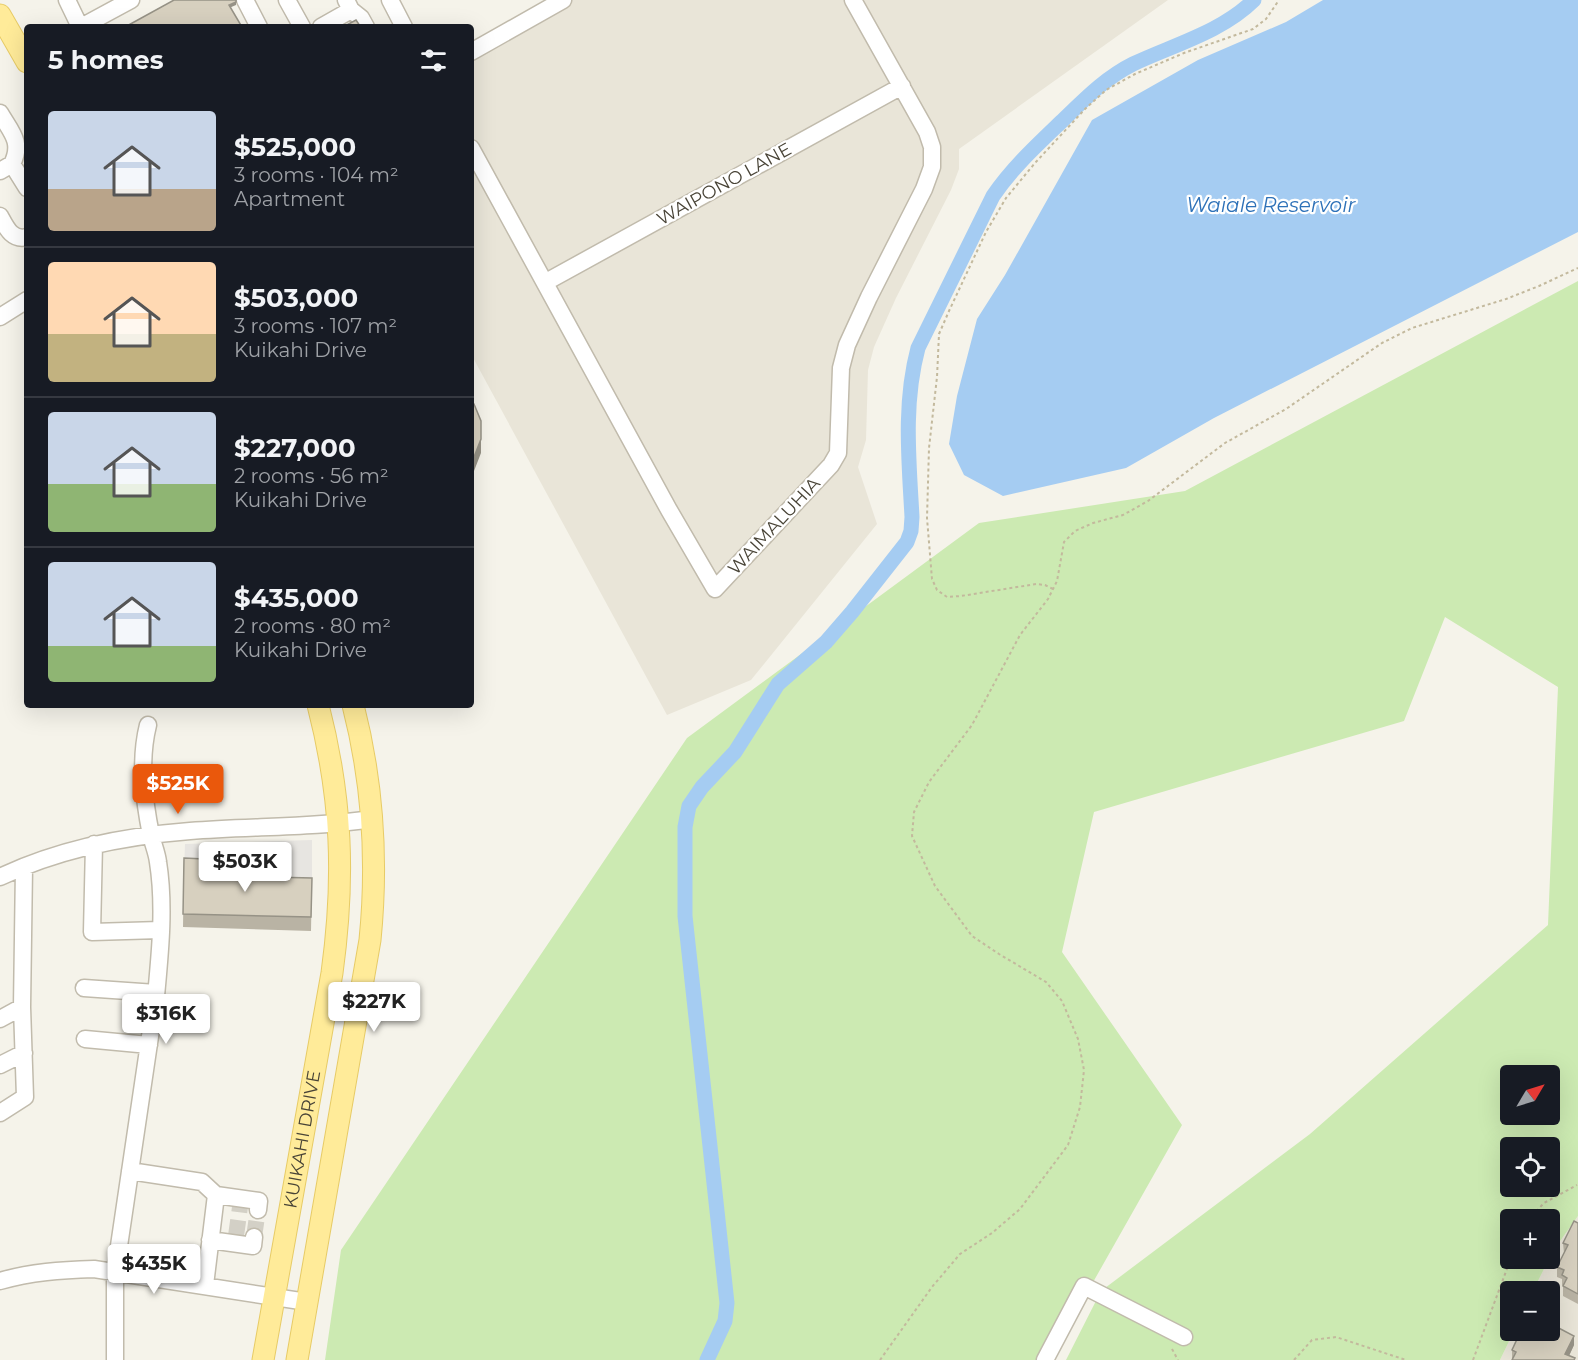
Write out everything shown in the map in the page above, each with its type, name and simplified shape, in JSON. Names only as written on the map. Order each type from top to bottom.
[{"type":"main road","points":[[0,15],[24,57]]},
{"type":"main road","name":"KUIKAHI DRIVE","points":[[263,1360],[334,954],[341,874],[336,790],[328,742],[319,708]]},
{"type":"main road","name":"KUIKAHI DRIVE","points":[[297,1360],[370,940],[375,894],[372,819],[361,738],[354,708]]},
{"type":"street","points":[[87,24],[131,0]]},
{"type":"street","points":[[245,0],[257,24]]},
{"type":"street","points":[[287,0],[300,24]]},
{"type":"street","points":[[390,0],[402,24]]},
{"type":"street","points":[[474,50],[563,0]]},
{"type":"street","name":"WAIMALUHIA","points":[[474,153],[669,510],[715,589],[831,465],[838,453],[841,368],[847,345],[924,189],[932,167],[932,147],[927,132],[853,0]]},
{"type":"street","points":[[74,2],[80,24]]},
{"type":"street","points":[[325,24],[348,5],[364,24]]},
{"type":"street","name":"WAIPONO LANE","points":[[546,282],[902,86]]},
{"type":"street","points":[[0,113],[16,140],[18,148],[6,168],[24,185]]},
{"type":"street","points":[[0,216],[15,237],[24,238]]},
{"type":"street","points":[[0,317],[24,302]]},
{"type":"street","points":[[116,1360],[115,1273],[156,993],[160,930],[158,862],[151,836],[142,762],[143,744],[148,725]]},
{"type":"street","points":[[0,876],[94,844],[190,831],[338,824],[372,819]]},
{"type":"street","points":[[94,844],[92,932],[160,930]]},
{"type":"street","points":[[0,1113],[25,1097],[22,1007],[24,867]]},
{"type":"street","points":[[84,988],[156,993]]},
{"type":"street","points":[[0,1019],[22,1007]]},
{"type":"street","points":[[85,1039],[148,1045]]},
{"type":"street","points":[[0,1065],[24,1053]]},
{"type":"street","points":[[130,1171],[202,1182],[216,1195],[241,1203],[259,1201],[258,1210]]},
{"type":"street","points":[[205,1285],[216,1195]]},
{"type":"street","points":[[210,1240],[236,1240],[253,1246],[254,1237]]},
{"type":"street","points":[[0,1281],[60,1270],[94,1269],[307,1302]]},
{"type":"street","points":[[1045,1360],[1084,1286],[1184,1337]]},
{"type":"path","points":[[1053,589],[1036,584],[947,597],[938,590],[932,579],[927,518],[928,460],[939,334],[986,232],[1006,198],[1035,163],[1085,110],[1106,90],[1135,74],[1184,53],[1253,29],[1266,19],[1279,0]]},
{"type":"path","points":[[880,1360],[932,1287],[960,1254],[992,1233],[1020,1209],[1068,1145],[1080,1107],[1084,1070],[1078,1040],[1062,1001],[1046,982],[972,936],[935,886],[912,836],[914,812],[929,782],[972,725],[1020,635],[1048,599],[1057,581],[1064,542],[1075,531],[1093,523],[1124,515],[1148,501],[1225,442],[1286,409],[1382,343],[1412,328],[1528,291],[1578,268]]},
{"type":"path","points":[[1539,1209],[1545,1203],[1577,1185]]},
{"type":"path","points":[[1473,1360],[1507,1269]]},
{"type":"path","points":[[1294,1360],[1312,1340],[1336,1337],[1406,1360]]},
{"type":"shaded area","points":[[563,0],[1168,0],[959,149],[959,169],[951,190],[896,298],[874,347],[868,370],[866,440],[858,467],[877,524],[751,680],[667,715],[474,360],[474,50]]},
{"type":"shaded area","points":[[312,840],[312,892],[252,890],[184,872],[185,844]]},
{"type":"shaded area","points":[[1578,1216],[1578,1360],[1500,1360],[1509,1341],[1560,1341],[1560,1281],[1538,1281],[1544,1269],[1560,1269],[1560,1241]]},
{"type":"green space","points":[[1578,281],[1578,1216],[1560,1241],[1560,1209],[1500,1209],[1500,1269],[1544,1269],[1538,1281],[1500,1281],[1500,1341],[1509,1341],[1500,1360],[1066,1360],[1101,1291],[1310,1134],[1548,925],[1558,687],[1445,617],[1404,721],[1094,812],[1062,952],[1182,1125],[1049,1360],[325,1360],[341,1250],[687,738],[979,523],[1185,491]]},
{"type":"water","name":"Waiale Reservoir","points":[[1323,0],[1578,0],[1578,232],[1214,418],[1126,468],[1003,496],[964,475],[949,444],[957,396],[977,319],[1005,275],[1092,120],[1198,60],[1286,22]]},
{"type":"building","points":[[174,0],[236,0],[229,5],[240,24],[130,24]]},
{"type":"building","points":[[474,404],[481,421],[481,439],[474,457]]},
{"type":"building","points":[[184,858],[204,859],[203,875],[252,877],[253,861],[270,861],[270,877],[312,878],[311,917],[183,914]]},
{"type":"building","points":[[1574,1221],[1578,1223],[1578,1294],[1563,1286],[1567,1278],[1562,1275],[1564,1270],[1560,1268],[1560,1261],[1568,1245],[1563,1243]]},
{"type":"building","points":[[1560,1329],[1574,1336],[1565,1354],[1575,1358],[1574,1360],[1512,1360],[1516,1352],[1512,1350],[1516,1341],[1560,1341]]},
{"type":"waterway","points":[[707,1360],[725,1321],[727,1303],[685,916],[685,827],[689,806],[702,787],[735,752],[778,684],[826,642],[907,542],[912,517],[909,454],[910,390],[918,348],[993,196],[1025,157],[1104,83],[1133,64],[1227,21],[1254,0]]},
{"type":"tunnel","points":[[236,1236],[240,1207]]},
{"type":"tunnel","points":[[254,1237],[258,1210]]}]
